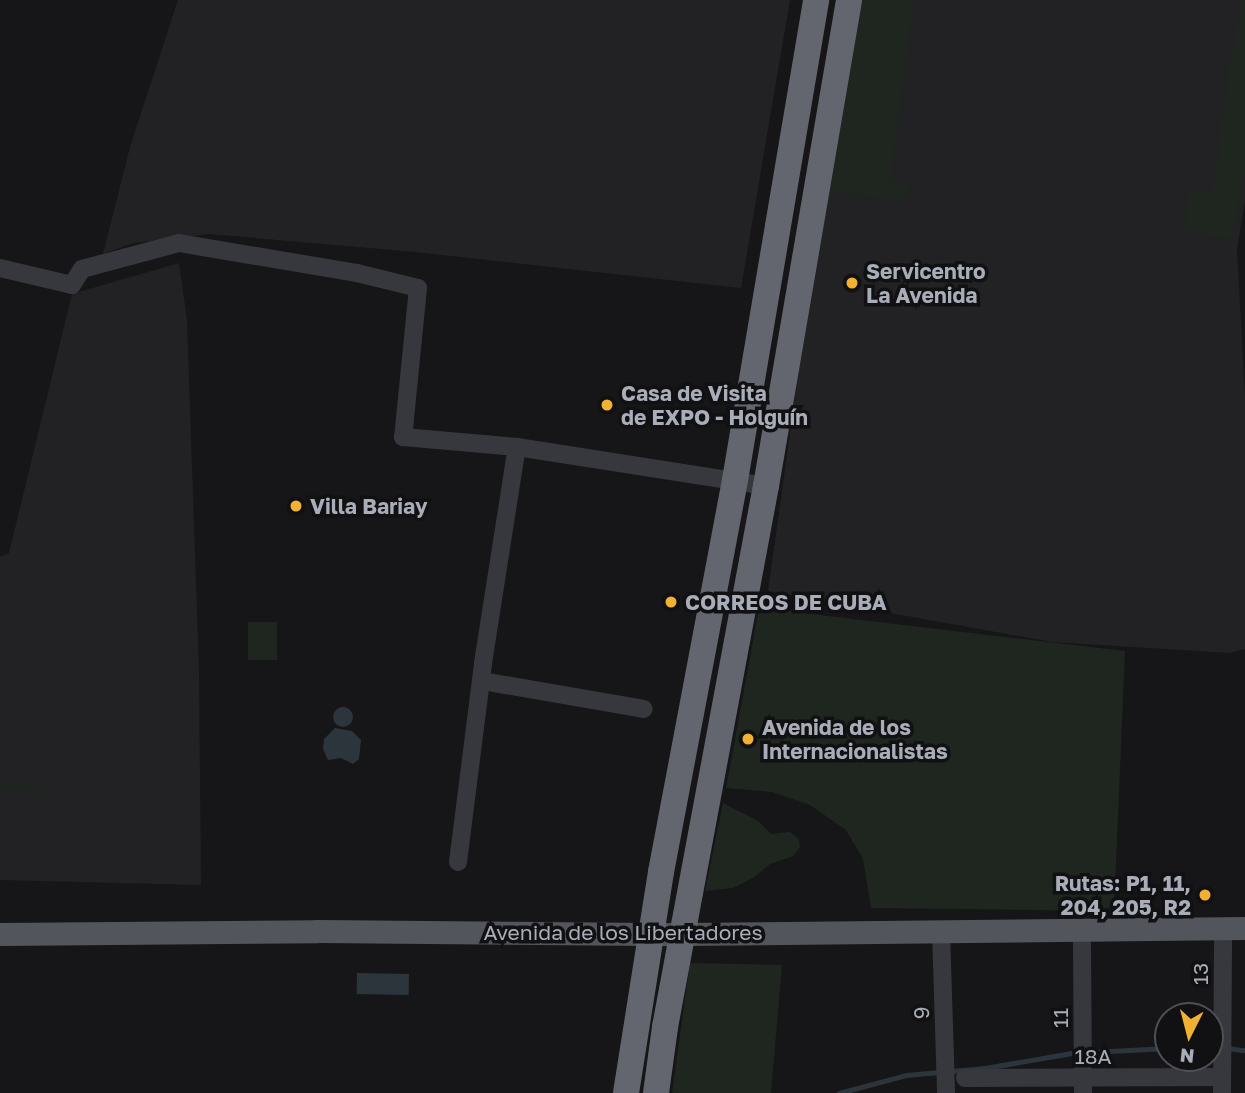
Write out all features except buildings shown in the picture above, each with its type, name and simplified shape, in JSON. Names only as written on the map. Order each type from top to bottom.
[{"type":"highway","points":[[626,1093],[651,933],[735,480],[816,0]]},
{"type":"highway","points":[[656,1093],[682,934],[766,486],[849,0]]},
{"type":"main road","name":"Avenida de los Libertadores","points":[[0,934],[317,930],[682,934],[1245,928]]},
{"type":"street","points":[[0,268],[72,285],[82,269],[179,243],[357,273],[418,288],[403,437],[517,447],[766,486]]},
{"type":"street","points":[[458,862],[517,447]]},
{"type":"street","points":[[482,681],[644,709]]},
{"type":"street","name":"9","points":[[941,931],[946,1093]]},
{"type":"street","name":"13","points":[[1222,1085],[1223,939]]},
{"type":"street","name":"11","points":[[1083,943],[1083,1086]]},
{"type":"street","name":"18A","points":[[965,1078],[1083,1086],[1222,1085]]},
{"type":"shaded area","points":[[178,0],[790,0],[741,288],[415,252],[209,234],[133,243],[103,254],[130,147]]},
{"type":"shaded area","points":[[856,0],[1245,0],[1245,200],[1237,249],[1245,396],[1245,649],[1230,653],[1052,642],[768,591],[826,175]]},
{"type":"shaded area","points":[[861,0],[914,0],[890,181],[910,185],[905,201],[830,191]]},
{"type":"shaded area","points":[[1242,0],[1245,0],[1245,176],[1231,239],[1185,230],[1186,200],[1194,189],[1212,193],[1228,76]]},
{"type":"shaded area","points":[[179,263],[187,320],[199,671],[201,885],[0,880],[0,557],[9,553],[72,294]]},
{"type":"shaded area","points":[[759,608],[1125,651],[1114,911],[871,908],[863,859],[846,830],[810,805],[772,792],[726,788]]},
{"type":"shaded area","points":[[248,622],[277,622],[277,660],[248,660]]},
{"type":"shaded area","points":[[343,707],[350,710],[353,717],[350,724],[343,727],[336,724],[333,717],[336,710]]},
{"type":"shaded area","points":[[335,728],[352,731],[361,740],[359,759],[353,764],[341,758],[328,760],[323,749],[324,739]]},
{"type":"shaded area","points":[[0,786],[56,787],[56,791],[0,790]]},
{"type":"shaded area","points":[[723,803],[758,821],[771,834],[790,832],[799,839],[800,847],[793,856],[770,864],[753,878],[733,888],[705,891]]},
{"type":"shaded area","points":[[690,963],[782,965],[771,1093],[672,1093]]},
{"type":"shaded area","points":[[357,973],[409,974],[409,995],[357,994]]},
{"type":"waterway","points":[[1224,1048],[1245,1050]]},
{"type":"waterway","points":[[839,1093],[906,1075],[985,1068],[1072,1053],[1154,1049]]},
{"type":"place","name":"Servicentro La Avenida","points":[[852,283]]},
{"type":"place","name":"Casa de Visita de EXPO - Holguín","points":[[607,405]]},
{"type":"place","name":"Villa Bariay","points":[[296,506]]},
{"type":"place","name":"CORREOS DE CUBA","points":[[671,602]]},
{"type":"place","name":"Avenida de los Internacionalistas","points":[[748,739]]},
{"type":"place","name":"Rutas: P1, 11, 204, 205, R2","points":[[1205,895]]}]
